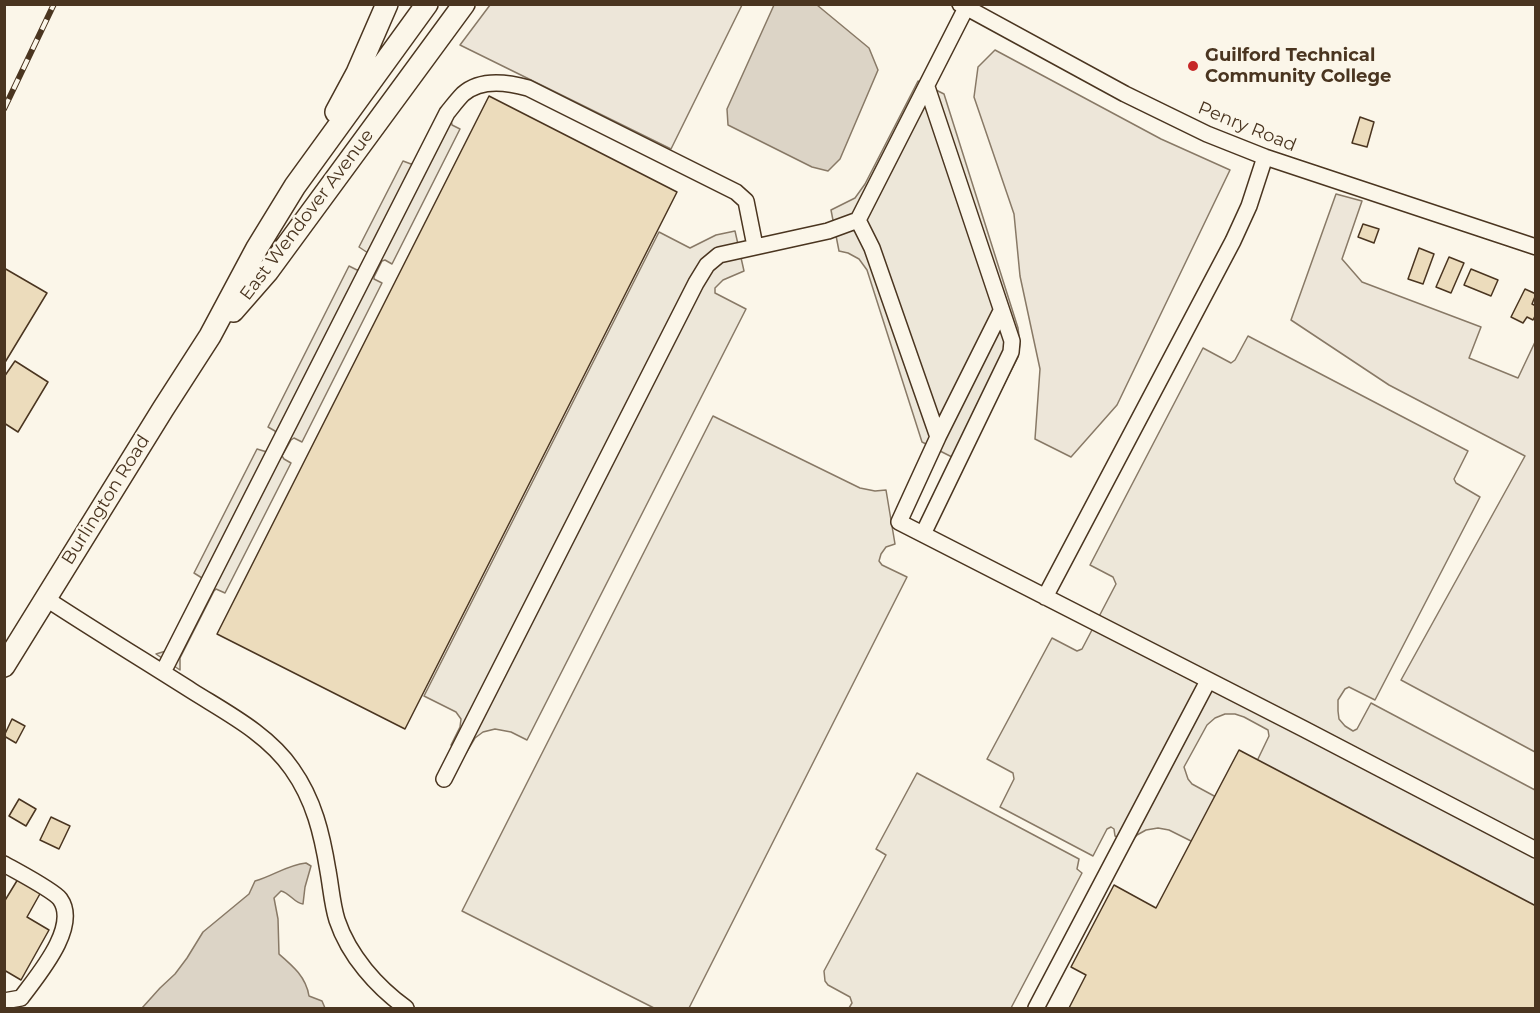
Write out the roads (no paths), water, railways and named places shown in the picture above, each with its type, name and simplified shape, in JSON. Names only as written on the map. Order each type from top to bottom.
[{"type":"highway","points":[[295,186],[357,73],[387,4]]},
{"type":"highway","name":"East Wendover Avenue","points":[[210,336],[257,248],[295,186],[426,4]]},
{"type":"highway","name":"East Wendover Avenue","points":[[210,336],[268,271],[464,4]]},
{"type":"highway","name":"Burlington Road","points":[[4,666],[210,336]]},
{"type":"street","points":[[444,779],[707,265],[719,255],[828,231],[858,220],[967,5]]},
{"type":"street","name":"Penry Road","points":[[967,5],[1173,118],[1265,157],[1536,247]]},
{"type":"street","points":[[163,672],[447,113],[463,94],[476,86],[494,82],[528,88],[736,192],[746,201],[755,246]]},
{"type":"street","points":[[923,534],[1011,352],[1012,341],[927,87]]},
{"type":"street","points":[[1045,597],[1233,241],[1249,206],[1265,157]]},
{"type":"street","points":[[858,220],[873,248],[938,437]]},
{"type":"street","points":[[1001,311],[938,437],[899,522],[1536,850]]},
{"type":"street","points":[[45,598],[246,726],[274,748],[292,768],[304,786],[318,819],[333,904],[346,940],[373,980],[390,997],[406,1008]]},
{"type":"street","points":[[1036,1008],[1208,681]]},
{"type":"street","points":[[4,864],[59,898],[64,909],[66,923],[53,953],[21,998],[4,1002]]},
{"type":"railway","points":[[4,109],[54,4]]},
{"type":"place","name":"Guilford Technical Community College","points":[[1193,66]]}]
